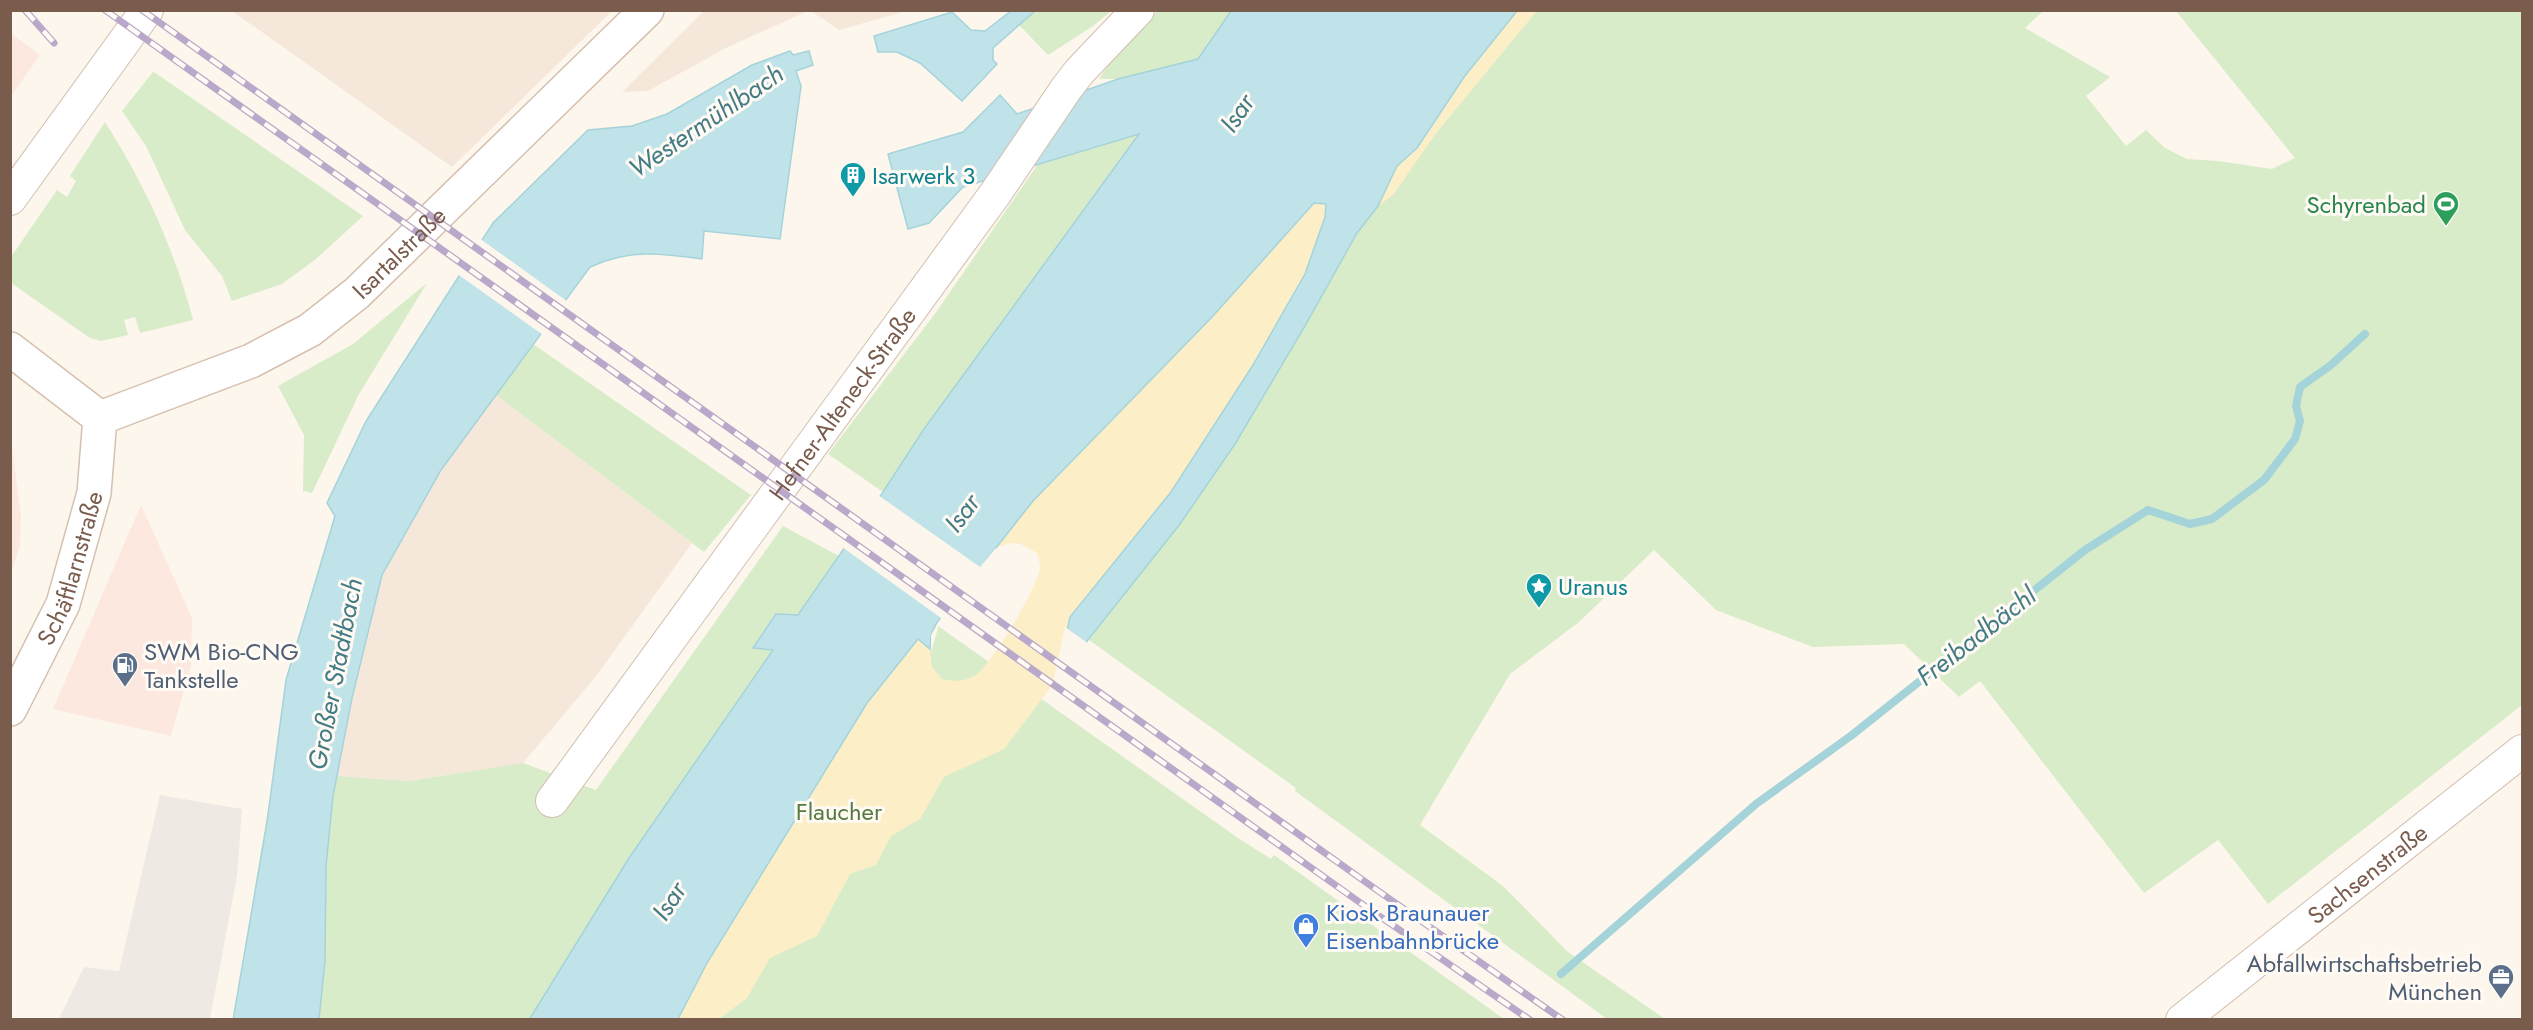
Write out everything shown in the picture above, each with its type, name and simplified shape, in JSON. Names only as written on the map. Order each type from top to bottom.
[{"type":"main road","name":"Isartalstraße","points":[[100,418],[251,361],[310,330],[357,293],[647,10]]},
{"type":"main road","points":[[10,349],[100,418]]},
{"type":"main road","name":"Schäftlarnstraße","points":[[10,709],[63,604],[94,493],[100,418]]},
{"type":"street","points":[[10,199],[147,10]]},
{"type":"street","name":"Hefner-Alteneck-Straße","points":[[552,801],[995,194],[1066,89],[1079,72],[1138,10]]},
{"type":"street","name":"Sachsenstraße","points":[[2182,1020],[2523,751]]},
{"type":"shaded area","points":[[232,11],[612,11],[452,167]]},
{"type":"shaded area","points":[[704,11],[808,11],[726,48],[648,91],[622,92]]},
{"type":"shaded area","points":[[811,11],[907,11],[839,30]]},
{"type":"shaded area","points":[[11,33],[40,55],[11,96]]},
{"type":"shaded area","points":[[496,395],[692,543],[597,675],[523,763],[409,781],[337,776],[352,698],[382,575],[441,470]]},
{"type":"shaded area","points":[[11,439],[21,516],[20,545],[11,574]]},
{"type":"shaded area","points":[[141,505],[192,618],[191,665],[171,736],[53,709]]},
{"type":"shaded area","points":[[160,795],[242,809],[237,876],[210,1019],[59,1019],[84,967],[119,971]]},
{"type":"green space","points":[[1035,11],[1111,11],[1093,26],[1048,55],[1019,25]]},
{"type":"green space","points":[[1158,11],[1231,11],[1198,59],[1118,79],[1099,79],[1128,36]]},
{"type":"green space","points":[[1517,11],[2043,11],[2025,28],[2110,77],[2086,96],[2126,146],[2146,130],[2165,148],[2187,159],[2272,169],[2295,158],[2176,11],[2522,11],[2522,705],[2268,904],[2218,840],[2144,893],[1980,681],[1959,697],[1904,644],[1813,647],[1716,610],[1654,550],[1579,622],[1510,674],[1420,825],[1503,886],[1568,952],[1665,1019],[1607,1019],[1295,791],[1296,788],[1089,640],[1180,524],[1357,233]]},
{"type":"green space","points":[[153,72],[363,216],[316,259],[282,284],[232,301],[222,276],[185,230],[146,146],[122,111]]},
{"type":"green space","points":[[105,122],[133,169],[157,218],[177,268],[193,320],[140,333],[135,317],[124,320],[128,335],[101,341],[90,338],[14,285],[11,282],[11,257],[57,190],[67,197],[76,181],[70,176]]},
{"type":"green space","points":[[1140,133],[924,429],[883,492],[828,454],[937,311],[1038,164]]},
{"type":"green space","points":[[427,283],[359,394],[312,493],[303,491],[304,435],[278,386],[353,344]]},
{"type":"green space","points":[[533,344],[751,495],[704,552],[496,395]]},
{"type":"green space","name":"Flaucher","points":[[783,526],[839,556],[1238,838],[1271,859],[1274,855],[1504,1019],[233,1020],[271,792],[333,796],[337,776],[409,781],[523,763],[596,790]]},
{"type":"sand","points":[[1517,11],[1537,11],[1437,132],[1393,195],[1378,206],[1397,166],[1417,148],[1464,77]]},
{"type":"sand","points":[[1315,203],[1326,204],[1325,217],[1305,274],[1253,365],[1171,492],[1057,679],[1004,749],[944,777],[920,819],[891,836],[876,865],[850,874],[817,936],[770,958],[747,998],[719,1019],[678,1020],[707,963],[867,703],[918,639],[930,649],[932,667],[942,679],[964,680],[973,677],[984,667],[1024,606],[1040,567],[1037,553],[1021,544],[1012,543],[995,549],[1033,501],[1213,316]]},
{"type":"water","points":[[1011,11],[1035,11],[993,48],[993,60],[997,64],[962,101],[920,63],[897,52],[878,52],[874,36],[952,12],[971,30],[985,31]]},
{"type":"water","name":"Isar","points":[[1231,11],[1517,11],[1464,77],[1417,148],[1397,166],[1378,206],[1357,233],[1235,444],[1180,524],[1057,679],[1070,617],[1171,492],[1253,365],[1305,274],[1325,217],[1326,204],[1314,203],[1213,316],[1033,501],[936,624],[931,635],[930,649],[918,639],[867,703],[707,963],[678,1019],[529,1020],[629,858],[773,650],[753,648],[776,614],[798,615],[924,429],[1139,134],[963,187],[929,223],[908,229],[888,154],[963,132],[1000,95],[1017,114],[1118,79],[1198,59]]},
{"type":"water","points":[[790,51],[793,55],[809,51],[813,65],[796,71],[801,86],[780,239],[704,231],[702,259],[645,254],[618,257],[590,267],[441,470],[382,575],[352,698],[333,796],[326,866],[325,961],[319,1019],[233,1020],[267,822],[286,680],[335,516],[327,503],[366,421],[493,223],[588,130],[632,126],[667,114],[752,65]]},
{"type":"pier","points":[[479,238],[568,302],[543,335],[456,273]]},
{"type":"pier","points":[[878,495],[980,567],[995,549],[1001,546],[939,625],[931,652],[931,635],[941,618],[842,547]]},
{"type":"pier","points":[[1065,627],[1089,644],[1057,682],[1054,679]]},
{"type":"waterway","name":"Freibadbächl","points":[[1561,974],[1756,804],[1852,735],[2085,550],[2148,510],[2190,524],[2212,519],[2264,480],[2295,439],[2300,421],[2296,406],[2300,387],[2331,365],[2365,334]]},
{"type":"railway","points":[[25,10],[54,43]]},
{"type":"railway","points":[[105,10],[1362,904],[1530,1020]]},
{"type":"railway","points":[[142,10],[1374,888],[1563,1020]]},
{"type":"place","name":"Isarwerk 3","points":[[853,198]]},
{"type":"place","name":"Schyrenbad","points":[[2446,227]]},
{"type":"place","name":"Uranus","points":[[1539,609]]},
{"type":"place","name":"SWM Bio-CNG Tankstelle","points":[[125,688]]},
{"type":"place","name":"Kiosk Braunauer Eisenbahnbrücke","points":[[1306,949]]},
{"type":"place","name":"Abfallwirtschaftsbetrieb München","points":[[2501,1000]]},
{"type":"water label","name":"Westermühlbach","points":[[706,121]]},
{"type":"water label","name":"Großer Stadtbach","points":[[335,674]]}]
